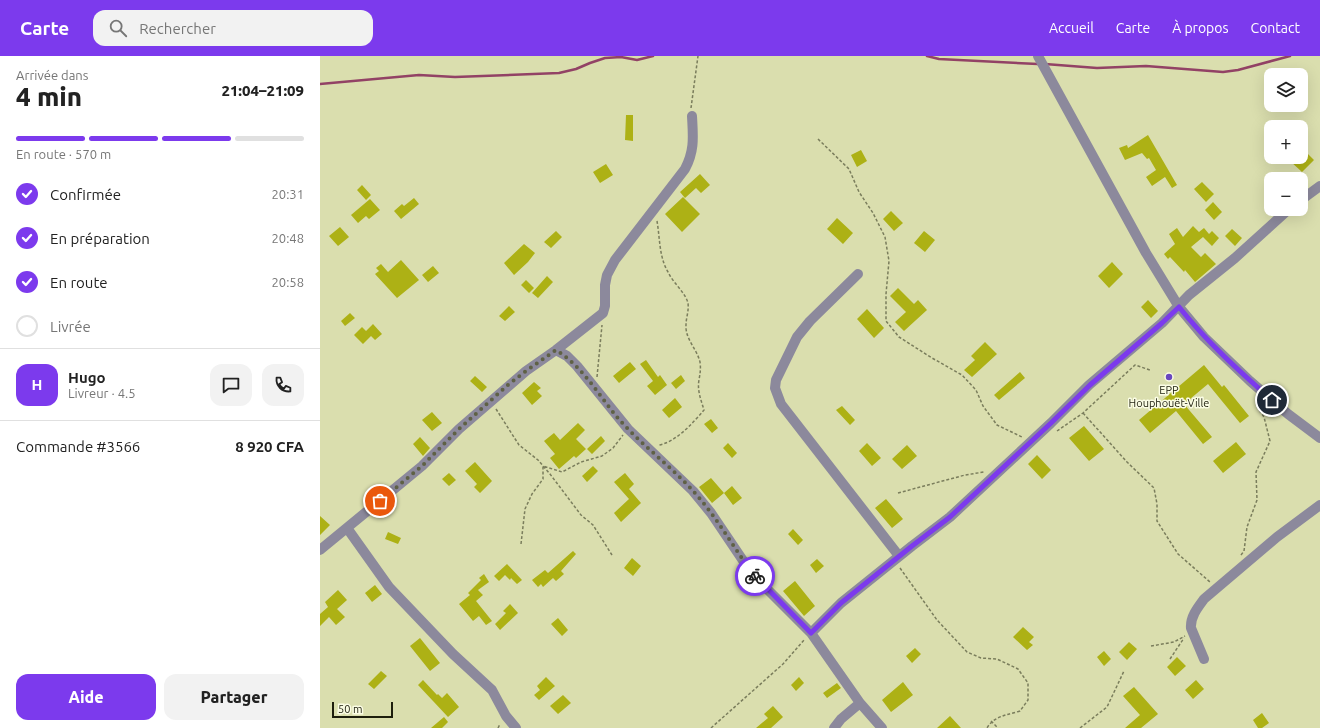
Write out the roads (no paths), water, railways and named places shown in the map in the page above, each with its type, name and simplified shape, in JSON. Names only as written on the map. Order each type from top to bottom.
[{"type":"street","points":[[1038,56],[1146,252],[1179,307],[1204,337],[1244,376],[1288,414],[1320,438]]},
{"type":"street","points":[[320,550],[422,466],[459,429],[526,371],[556,350],[602,313],[605,306],[604,285],[610,268],[689,161],[693,150],[692,116]]},
{"type":"street","points":[[1308,195],[1320,186]]},
{"type":"street","points":[[811,633],[841,603],[950,517],[1094,381],[1162,323],[1189,295],[1235,258],[1281,216]]},
{"type":"street","points":[[858,274],[810,321],[797,337],[778,373],[775,385],[779,399],[784,408],[897,558]]},
{"type":"street","points":[[556,350],[572,361],[628,429],[694,491],[704,503],[744,562],[760,582],[811,633],[860,703],[882,728]]},
{"type":"street","points":[[1204,659],[1191,628],[1191,622],[1199,605],[1204,599],[1255,556],[1320,505]]},
{"type":"street","points":[[347,528],[389,587],[453,654],[492,690],[506,716],[516,728]]},
{"type":"street","points":[[834,728],[841,719],[860,703]]},
{"type":"waterway","points":[[320,84],[419,75],[455,77],[559,73],[576,69],[605,58],[621,57],[637,60],[653,56]]},
{"type":"waterway","points":[[927,56],[939,59],[1038,64]]},
{"type":"waterway","points":[[1045,64],[1097,68],[1146,66],[1223,72],[1238,70],[1290,56]]},
{"type":"place","name":"EPP Houphouët-Ville","points":[[1169,377]]}]
